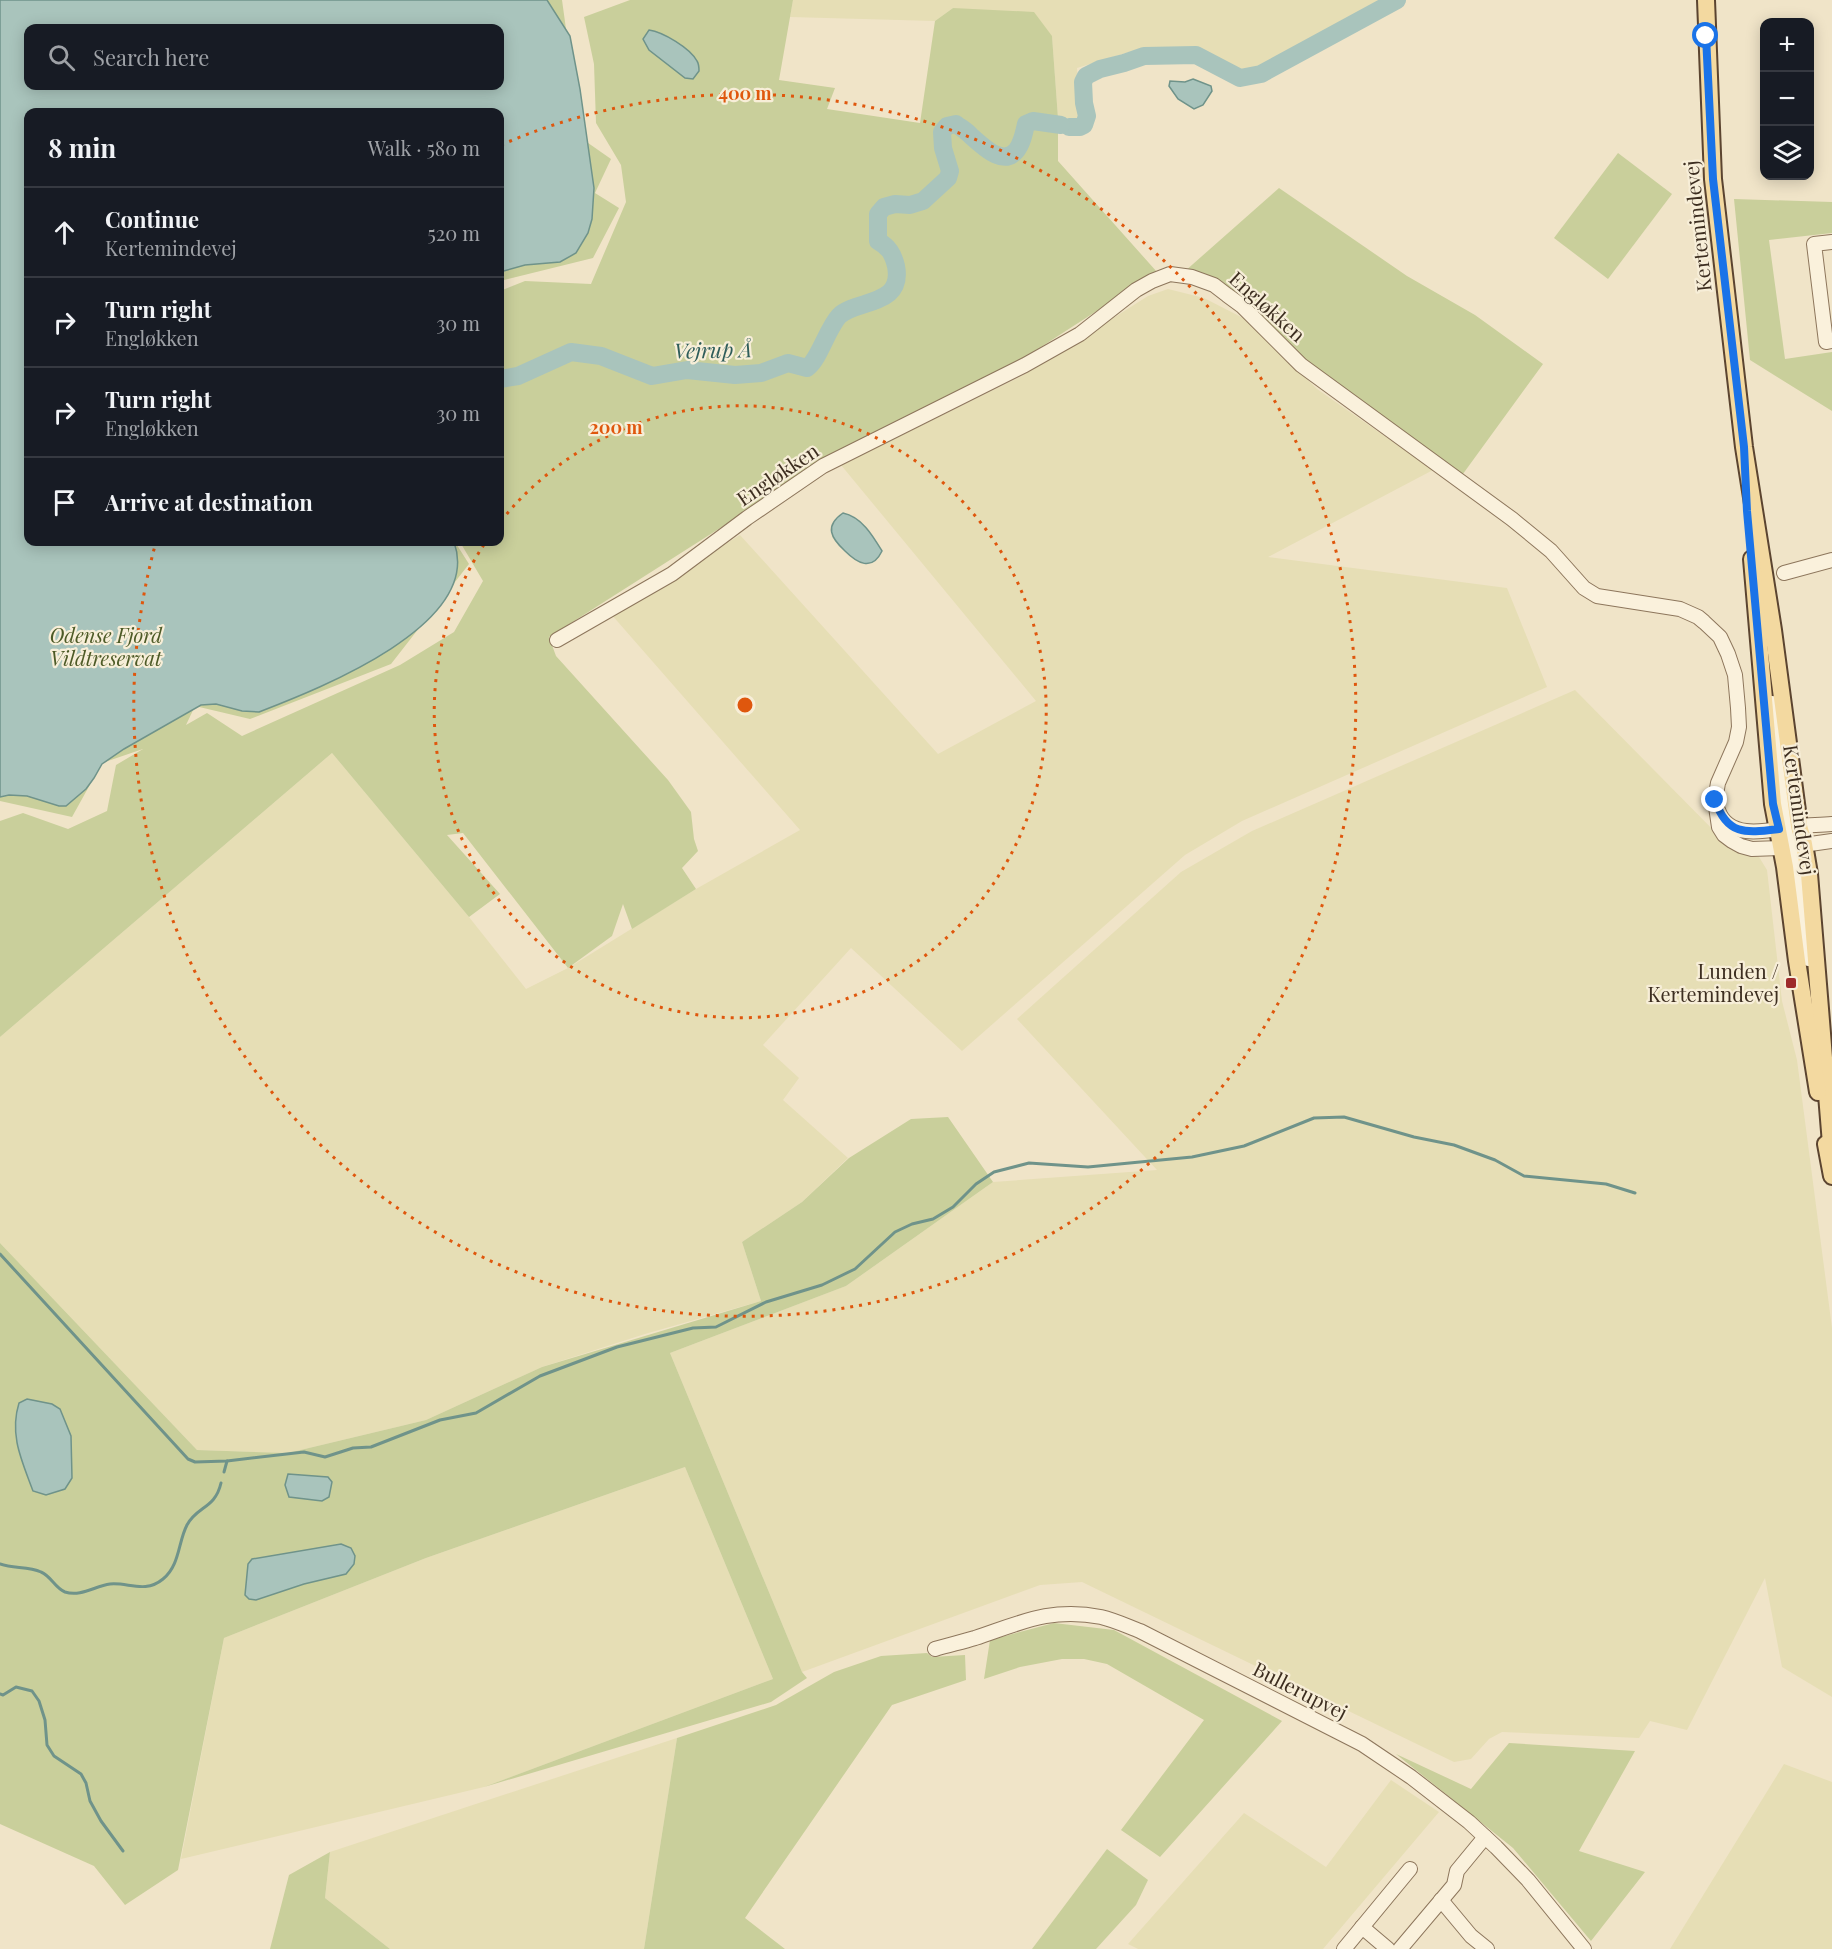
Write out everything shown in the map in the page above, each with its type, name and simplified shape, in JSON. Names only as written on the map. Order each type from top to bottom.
[{"type":"main road","name":"Kertemindevej","points":[[1706,0],[1713,179],[1744,447],[1773,630],[1793,846],[1804,1007],[1832,1176]]},
{"type":"main road","name":"Kertemindevej","points":[[1744,447],[1747,511],[1773,804],[1790,827]]},
{"type":"main road","name":"Kertemindevej","points":[[1793,846],[1809,874],[1832,1156]]},
{"type":"street","points":[[1832,242],[1814,244],[1826,342],[1832,341]]},
{"type":"street","name":"Engløkken","points":[[557,640],[672,574],[823,466],[1024,365],[1080,334],[1136,290],[1170,274],[1214,285],[1242,306],[1302,365],[1512,519],[1561,561],[1584,588],[1597,596],[1680,609],[1698,617],[1720,637],[1735,675],[1739,717],[1736,742],[1718,783],[1715,800],[1719,827],[1732,841],[1752,849],[1832,840]]},
{"type":"street","points":[[1784,573],[1832,560]]},
{"type":"street","points":[[1715,800],[1720,815],[1727,823],[1750,832],[1832,824]]},
{"type":"street","name":"Bullerupvej","points":[[935,1649],[975,1638],[1025,1619],[1045,1615],[1085,1614],[1121,1623],[1362,1744],[1383,1757],[1440,1798],[1485,1837],[1528,1880],[1584,1949]]},
{"type":"street","points":[[1400,1949],[1454,1885],[1457,1871],[1485,1837]]},
{"type":"street","points":[[1344,1949],[1410,1869]]},
{"type":"street","points":[[1441,1900],[1471,1936],[1487,1949]]},
{"type":"street","points":[[1362,1927],[1388,1949]]},
{"type":"shaded area","points":[[793,0],[1402,0],[1273,62],[1242,73],[1208,55],[1142,48],[1077,68],[1080,118],[1058,118],[1052,36],[953,8],[935,21],[790,17]]},
{"type":"shaded area","points":[[1168,289],[1204,298],[1247,320],[1317,389],[1433,470],[1268,557],[1507,588],[1547,687],[1242,821],[1185,855],[962,1051],[851,948],[763,1045],[799,1078],[783,1100],[848,1158],[802,1202],[742,1242],[761,1301],[645,1334],[542,1367],[426,1420],[288,1453],[197,1450],[0,1243],[0,1037],[332,753],[526,989],[568,968],[696,889],[800,830],[611,614],[740,535],[938,754],[1036,701],[841,465],[1022,376],[1148,296]]},
{"type":"shaded area","points":[[1575,690],[1728,845],[1759,857],[1767,870],[1782,1001],[1797,1060],[1832,1328],[1832,1697],[1782,1667],[1765,1578],[1687,1730],[1650,1721],[1639,1738],[1502,1732],[1489,1739],[1471,1759],[1454,1762],[1082,1582],[1040,1585],[802,1672],[670,1353],[846,1286],[993,1182],[1157,1170],[1017,1019],[1181,872],[1252,831]]},
{"type":"shaded area","points":[[685,1467],[773,1679],[484,1787],[181,1859],[224,1638],[426,1558]]},
{"type":"shaded area","points":[[677,1738],[644,1949],[390,1949],[325,1898],[330,1852]]},
{"type":"shaded area","points":[[1784,1764],[1832,1782],[1832,1949],[1670,1949]]},
{"type":"shaded area","points":[[1391,1780],[1439,1812],[1323,1949],[1138,1949],[1128,1944],[1244,1813],[1326,1867]]},
{"type":"green space","points":[[0,0],[562,0],[581,138],[611,159],[595,193],[619,208],[593,258],[504,280],[504,108],[24,108],[24,546],[458,546],[469,564],[391,664],[250,719],[195,706],[186,725],[207,713],[242,736],[400,665],[454,632],[483,581],[462,546],[504,546],[504,289],[525,281],[591,284],[626,202],[621,165],[596,123],[594,64],[584,17],[630,0],[793,0],[779,80],[835,88],[827,109],[920,123],[935,21],[953,8],[1034,12],[1052,36],[1058,118],[1058,161],[1157,272],[1027,356],[815,462],[816,467],[549,637],[556,656],[668,780],[691,812],[694,839],[698,851],[682,868],[696,889],[632,929],[623,904],[612,936],[568,968],[463,833],[447,835],[500,894],[469,917],[332,753],[0,1037],[0,821],[23,813],[68,829],[107,811],[116,765],[143,749],[102,763],[72,817],[0,801]]},
{"type":"green space","points":[[1618,153],[1672,194],[1608,279],[1554,238]]},
{"type":"green space","points":[[1279,188],[1407,276],[1475,315],[1543,364],[1460,478],[1315,372],[1261,318],[1184,272]]},
{"type":"green space","points":[[1734,199],[1832,202],[1832,233],[1769,240],[1785,359],[1832,352],[1832,411],[1750,360]]},
{"type":"green space","points":[[948,1117],[993,1182],[846,1286],[670,1353],[802,1672],[807,1678],[771,1702],[484,1787],[773,1679],[685,1467],[426,1558],[224,1638],[178,1870],[125,1905],[94,1866],[0,1824],[0,1243],[197,1450],[288,1453],[426,1420],[542,1367],[761,1301],[742,1242],[802,1202],[849,1158],[911,1119]]},
{"type":"green space","points":[[1054,1623],[1114,1630],[1282,1721],[1160,1857],[1121,1830],[1204,1720],[1107,1664],[1084,1659],[1062,1659],[1020,1667],[984,1679],[990,1640]]},
{"type":"green space","points":[[927,1653],[932,1657],[965,1655],[966,1680],[892,1705],[745,1918],[785,1949],[644,1949],[677,1738],[776,1705],[834,1672],[881,1656]]},
{"type":"green space","points":[[1509,1743],[1635,1751],[1579,1851],[1645,1872],[1591,1941],[1513,1848],[1396,1754],[1471,1789]]},
{"type":"green space","points":[[1107,1849],[1148,1880],[1136,1905],[1096,1949],[1032,1949]]},
{"type":"green space","points":[[330,1852],[325,1898],[390,1949],[270,1949],[289,1875]]},
{"type":"water","name":"Odense Fjord Vildtreservat","points":[[0,0],[547,0],[570,36],[594,188],[592,219],[588,233],[576,253],[560,262],[525,265],[504,271],[504,108],[24,108],[24,546],[454,546],[457,572],[444,600],[421,626],[390,649],[355,670],[259,712],[242,711],[216,704],[201,705],[102,764],[86,789],[66,806],[27,796],[0,797]]},
{"type":"water","points":[[649,30],[676,41],[694,56],[699,71],[693,79],[685,78],[649,50],[643,39]]},
{"type":"water","points":[[1193,79],[1211,86],[1212,91],[1203,105],[1194,109],[1178,99],[1169,86],[1170,81],[1185,82]]},
{"type":"water","points":[[843,513],[861,523],[875,539],[882,551],[874,562],[859,562],[833,537],[833,523]]},
{"type":"water","points":[[27,1399],[52,1404],[60,1409],[71,1436],[72,1478],[65,1489],[46,1495],[33,1491],[18,1448],[16,1415],[19,1403]]},
{"type":"water","points":[[288,1474],[328,1477],[332,1482],[329,1497],[322,1501],[289,1497],[285,1485]]},
{"type":"water","points":[[341,1544],[351,1548],[355,1556],[354,1564],[346,1574],[304,1584],[256,1600],[249,1599],[245,1595],[248,1564],[252,1559]]},
{"type":"waterway","name":"Vejrup Å","points":[[1069,127],[1084,125],[1087,116],[1083,82],[1086,76],[1100,69],[1144,56],[1196,55],[1240,78],[1261,74],[1397,0]]},
{"type":"waterway","name":"Vejrup Å","points":[[504,378],[518,376],[571,352],[601,356],[652,376],[687,370],[735,375],[761,373],[788,363],[807,368],[839,316],[877,300],[893,289],[897,279],[896,266],[890,251],[878,241],[878,214],[884,207],[895,204],[910,205],[923,201],[948,178],[950,171],[943,148],[942,132],[947,126],[956,124],[986,149],[1005,157],[1018,148],[1026,124],[1033,121],[1061,125]]},
{"type":"waterway","points":[[0,1254],[188,1459],[195,1462],[227,1461],[304,1452],[325,1457],[353,1448],[371,1447],[440,1420],[476,1413],[540,1376],[617,1347],[693,1328],[716,1327],[766,1302],[822,1285],[855,1269],[895,1232],[912,1224],[933,1219],[953,1207],[976,1184],[994,1172],[1029,1163],[1088,1167],[1192,1157],[1244,1146],[1314,1118],[1344,1117],[1414,1137],[1454,1145],[1495,1160],[1524,1176],[1606,1184],[1635,1193]]},
{"type":"waterway","points":[[224,1472],[227,1461]]},
{"type":"waterway","points":[[0,1564],[41,1572],[48,1576],[58,1588],[71,1593],[110,1584],[150,1586],[169,1573],[176,1560],[187,1525],[215,1498],[221,1483]]},
{"type":"waterway","points":[[0,1694],[3,1695],[16,1687],[32,1691],[39,1701],[45,1720],[47,1745],[54,1756],[81,1774],[86,1783],[90,1801],[101,1821],[123,1851]]},
{"type":"place","name":"Lunden / Kertemindevej","points":[[1791,983]]},
{"type":"route","points":[[1706,36],[1713,179],[1744,447],[1747,511],[1773,804],[1779,829],[1750,832],[1738,829],[1727,823],[1720,815],[1715,800]]}]
